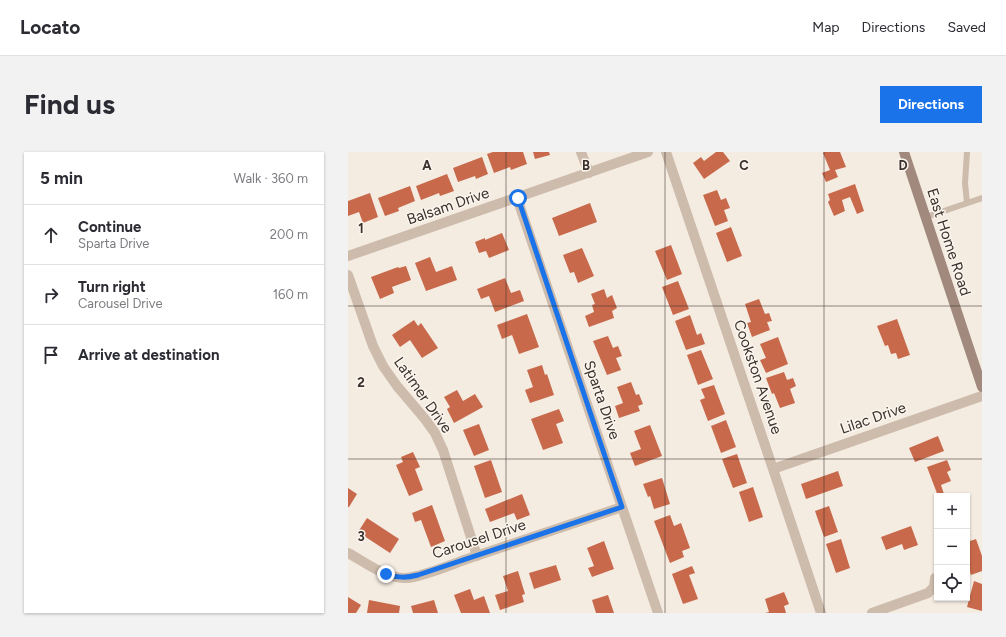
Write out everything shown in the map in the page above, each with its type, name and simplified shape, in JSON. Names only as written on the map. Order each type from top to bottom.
[{"type":"street","points":[[581,152],[588,173]]},
{"type":"street","name":"Balsam Drive","points":[[348,256],[648,152]]},
{"type":"street","name":"Cookston Avenue","points":[[666,152],[821,613]]},
{"type":"street","name":"East Home Road","points":[[904,152],[982,387]]},
{"type":"street","name":"Sparta Drive","points":[[518,198],[658,613]]},
{"type":"street","name":"Latimer Drive","points":[[348,275],[373,346],[383,366],[396,386],[425,419],[435,433],[477,556]]},
{"type":"street","name":"Lilac Drive","points":[[773,469],[982,396]]},
{"type":"street","name":"Carousel Drive","points":[[348,553],[386,574],[406,578],[477,556],[622,507]]},
{"type":"street","points":[[872,613],[928,593],[934,586]]},
{"type":"lane","points":[[967,152],[964,183],[967,203]]},
{"type":"lane","points":[[926,218],[982,198]]},
{"type":"building","points":[[493,152],[523,152],[527,164],[511,170],[510,167],[494,173],[487,154]]},
{"type":"building","points":[[533,152],[549,152],[550,155],[535,159]]},
{"type":"building","points":[[716,152],[723,152],[730,161],[704,179],[693,163],[701,157],[704,161]]},
{"type":"building","points":[[840,152],[846,167],[835,170],[838,177],[826,182],[822,173],[830,170],[823,153]]},
{"type":"building","points":[[482,157],[488,174],[476,179],[475,176],[458,182],[453,168]]},
{"type":"building","points":[[447,174],[454,191],[440,196],[439,193],[421,200],[416,186]]},
{"type":"building","points":[[855,184],[864,211],[857,214],[850,197],[842,200],[845,211],[834,216],[828,202],[830,200],[828,194]]},
{"type":"building","points":[[410,186],[415,201],[398,208],[399,211],[385,216],[378,198]]},
{"type":"building","points":[[717,190],[721,200],[726,198],[730,208],[724,210],[728,221],[715,226],[703,195]]},
{"type":"building","points":[[370,193],[378,217],[363,223],[359,212],[348,216],[348,201]]},
{"type":"building","points":[[590,203],[597,222],[559,236],[552,218]]},
{"type":"building","points":[[731,227],[742,256],[727,262],[716,233]]},
{"type":"building","points":[[502,233],[509,250],[489,258],[486,251],[479,253],[475,242],[485,238],[485,240]]},
{"type":"building","points":[[671,245],[682,274],[667,280],[655,251]]},
{"type":"building","points":[[582,248],[594,276],[578,283],[574,272],[570,273],[563,255]]},
{"type":"building","points":[[430,257],[436,272],[452,266],[457,280],[426,291],[415,263]]},
{"type":"building","points":[[406,266],[411,280],[392,287],[394,293],[380,299],[371,277],[398,267]]},
{"type":"building","points":[[505,278],[511,293],[520,290],[524,301],[495,312],[489,296],[481,299],[477,289]]},
{"type":"building","points":[[678,281],[689,309],[673,315],[662,287]]},
{"type":"building","points":[[604,289],[607,298],[612,295],[617,308],[612,311],[614,318],[589,327],[585,316],[594,312],[592,305],[595,304],[591,294]]},
{"type":"building","points":[[759,299],[765,314],[769,313],[772,321],[767,322],[770,330],[752,337],[747,323],[751,322],[745,304]]},
{"type":"building","points":[[527,314],[539,347],[519,354],[512,335],[502,339],[497,325]]},
{"type":"building","points":[[690,315],[697,335],[701,333],[705,344],[686,350],[675,321]]},
{"type":"building","points":[[897,319],[910,355],[898,359],[896,353],[891,354],[888,345],[885,346],[877,326]]},
{"type":"building","points":[[414,320],[418,326],[421,323],[438,348],[422,358],[410,340],[400,347],[392,335]]},
{"type":"building","points":[[608,336],[613,348],[618,346],[622,356],[616,358],[621,370],[607,375],[593,341]]},
{"type":"building","points":[[778,337],[788,364],[766,373],[760,360],[766,358],[760,344]]},
{"type":"building","points":[[701,350],[713,379],[698,385],[687,355]]},
{"type":"building","points":[[542,365],[545,375],[547,374],[554,395],[530,403],[525,390],[533,387],[527,370]]},
{"type":"building","points":[[784,372],[787,380],[793,378],[796,386],[790,389],[795,403],[780,408],[774,393],[772,394],[766,378]]},
{"type":"building","points":[[631,382],[636,395],[639,394],[643,404],[638,406],[640,411],[619,418],[615,406],[623,403],[617,387]]},
{"type":"building","points":[[714,385],[725,414],[708,421],[700,400],[705,398],[701,389]]},
{"type":"building","points":[[457,390],[463,401],[475,394],[483,407],[454,423],[447,409],[450,407],[444,397]]},
{"type":"building","points":[[559,409],[564,421],[556,424],[563,443],[543,450],[531,419]]},
{"type":"building","points":[[726,420],[736,447],[721,453],[711,426]]},
{"type":"building","points":[[479,424],[489,450],[474,456],[463,430]]},
{"type":"building","points":[[650,425],[662,456],[635,466],[630,453],[641,449],[634,431]]},
{"type":"building","points":[[938,436],[944,451],[915,462],[909,448]]},
{"type":"building","points":[[413,452],[420,467],[415,469],[423,490],[409,496],[396,465],[403,462],[401,457]]},
{"type":"building","points":[[737,454],[747,483],[733,488],[722,459]]},
{"type":"building","points":[[491,460],[502,492],[485,498],[474,466]]},
{"type":"building","points":[[947,460],[951,470],[947,472],[951,481],[941,485],[944,493],[937,493],[927,467]]},
{"type":"building","points":[[838,471],[843,486],[806,499],[801,484]]},
{"type":"building","points":[[662,478],[670,504],[654,509],[650,496],[648,497],[643,484]]},
{"type":"building","points":[[753,487],[763,517],[749,522],[739,492]]},
{"type":"building","points":[[348,488],[357,494],[349,507],[348,507]]},
{"type":"building","points":[[522,494],[530,515],[517,520],[514,513],[490,522],[485,509]]},
{"type":"building","points":[[432,505],[445,541],[431,547],[421,520],[415,522],[412,513]]},
{"type":"building","points":[[829,506],[838,532],[824,537],[815,511]]},
{"type":"building","points":[[670,515],[674,526],[681,523],[690,548],[682,551],[684,557],[670,563],[654,521]]},
{"type":"building","points":[[367,518],[399,539],[390,553],[358,532]]},
{"type":"building","points":[[911,526],[918,545],[904,550],[902,544],[886,550],[881,537]]},
{"type":"building","points":[[841,539],[850,568],[836,573],[826,544]]},
{"type":"building","points":[[976,539],[982,556],[982,571],[971,575],[970,572],[970,541]]},
{"type":"building","points":[[604,541],[614,569],[592,577],[588,568],[594,566],[587,548]]},
{"type":"building","points":[[556,565],[561,580],[534,589],[529,573]]},
{"type":"building","points":[[692,566],[695,573],[689,575],[698,599],[683,604],[672,574]]},
{"type":"building","points":[[518,571],[525,594],[522,595],[524,602],[500,610],[495,595],[508,591],[503,576]]},
{"type":"building","points":[[974,581],[982,584],[982,611],[967,607],[969,601],[970,601]]},
{"type":"building","points":[[470,589],[474,600],[484,596],[490,613],[461,613],[454,595]]},
{"type":"building","points":[[784,592],[789,604],[784,606],[786,613],[765,613],[769,612],[765,599]]},
{"type":"building","points":[[608,595],[614,613],[596,613],[592,600]]},
{"type":"building","points":[[348,597],[361,605],[356,613],[348,613]]},
{"type":"building","points":[[369,600],[400,606],[399,613],[367,613]]},
{"type":"building","points":[[434,600],[438,613],[413,613],[411,606]]},
{"type":"route","points":[[386,574],[406,578],[418,575],[622,507],[518,198]]}]
